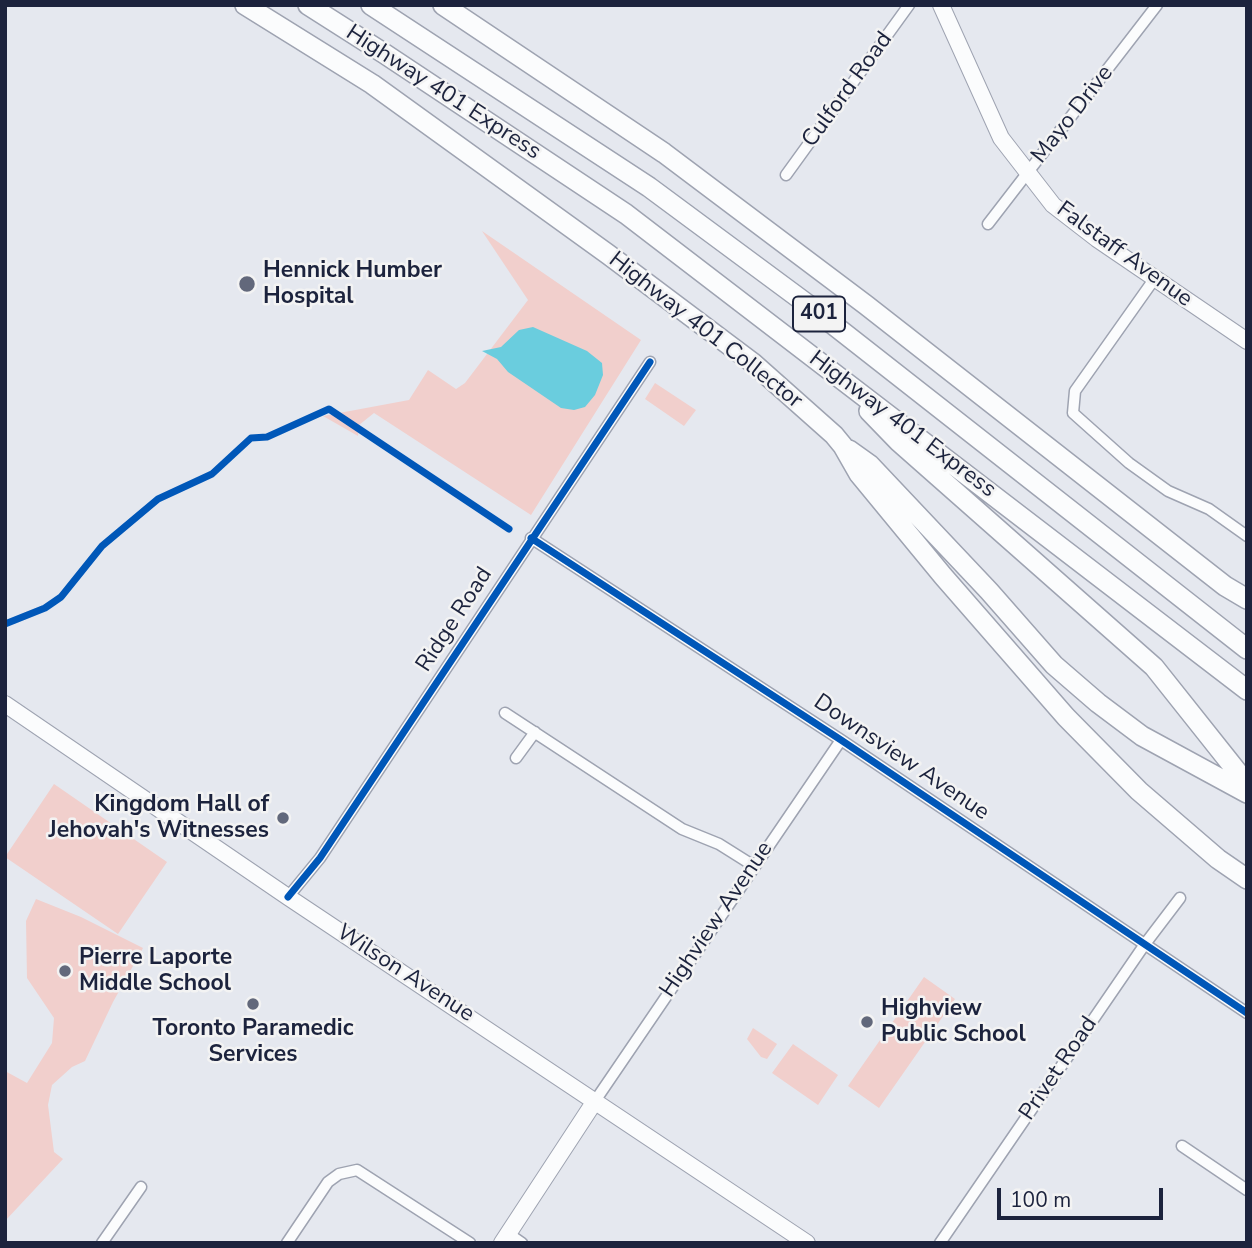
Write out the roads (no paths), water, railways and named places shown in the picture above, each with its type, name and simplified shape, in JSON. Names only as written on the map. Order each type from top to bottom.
[{"type":"highway","name":"Highway 401 Collector","points":[[245,5],[372,84],[620,263],[753,363],[843,446],[859,474],[934,566],[1066,718],[1139,791],[1217,859],[1247,879]]},
{"type":"highway","name":"Highway 401 Express","points":[[308,5],[626,214],[1247,690]]},
{"type":"highway","name":"Highway 401 Express","points":[[371,5],[649,187],[807,304],[1247,649]]},
{"type":"highway","name":"401","points":[[443,5],[664,152],[866,305],[1225,586],[1247,599]]},
{"type":"highway","points":[[832,372],[899,442],[1154,667],[1247,783]]},
{"type":"highway","points":[[843,446],[870,465],[989,591],[1054,665],[1098,703],[1142,736],[1247,793]]},
{"type":"main road","name":"Falstaff Avenue","points":[[941,5],[1001,138],[1053,205],[1097,239],[1247,341]]},
{"type":"main road","name":"Wilson Avenue","points":[[5,704],[288,897],[807,1243]]},
{"type":"main road","points":[[511,1240],[595,1101]]},
{"type":"street","name":"Culford Road","points":[[786,175],[909,5]]},
{"type":"street","name":"Mayo Drive","points":[[988,223],[1157,5]]},
{"type":"street","points":[[1155,278],[1075,391],[1073,414],[1129,463],[1158,484],[1209,509],[1247,536]]},
{"type":"street","name":"Ridge Road","points":[[288,897],[320,858],[650,362]]},
{"type":"street","name":"Downsview Avenue","points":[[531,538],[841,740],[1247,1013]]},
{"type":"street","points":[[505,713],[682,829],[719,844],[754,866]]},
{"type":"street","points":[[516,758],[535,732]]},
{"type":"street","name":"Highview Avenue","points":[[595,1101],[841,740]]},
{"type":"street","name":"Privet Road","points":[[940,1243],[1145,944],[1180,898]]},
{"type":"street","points":[[1182,1146],[1247,1190]]},
{"type":"street","points":[[287,1243],[328,1182],[339,1174],[357,1170],[470,1243]]},
{"type":"street","points":[[102,1243],[141,1187]]},
{"type":"water","points":[[533,327],[587,351],[602,363],[603,375],[595,395],[585,407],[574,410],[561,408],[508,372],[497,359],[482,351],[501,347],[519,330]]},
{"type":"place","name":"Hennick Humber Hospital","points":[[247,284]]},
{"type":"place","name":"Kingdom Hall of Jehovah's Witnesses","points":[[283,818]]},
{"type":"place","name":"Pierre Laporte Middle School","points":[[65,971]]},
{"type":"place","name":"Toronto Paramedic Services","points":[[253,1004]]},
{"type":"place","name":"Highview Public School","points":[[867,1022]]}]
